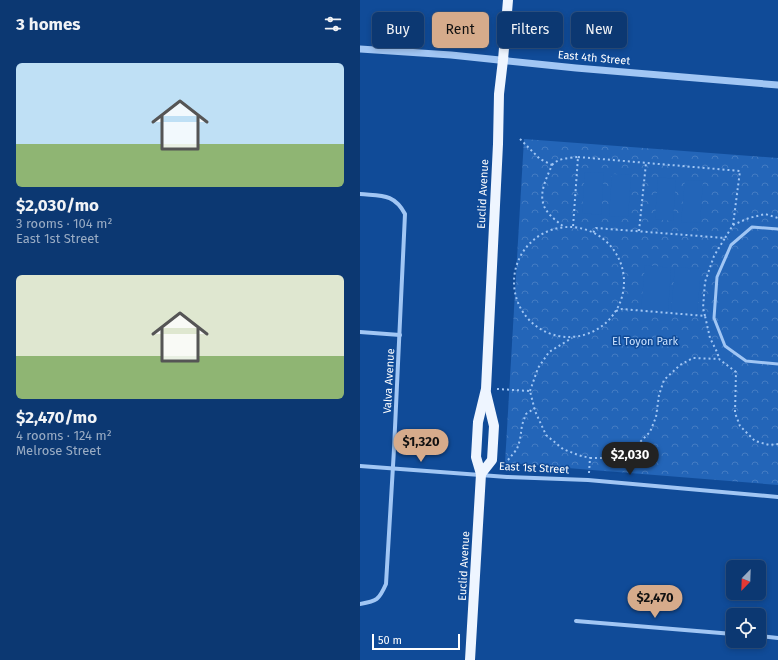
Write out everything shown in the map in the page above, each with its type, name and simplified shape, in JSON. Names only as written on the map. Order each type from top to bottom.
[{"type":"main road","name":"Euclid Avenue","points":[[470,660],[481,474],[476,457],[478,422],[486,389],[498,144],[499,94],[508,0]]},
{"type":"main road","name":"Euclid Avenue","points":[[481,474],[492,460],[493,451],[494,426],[486,389]]},
{"type":"street","name":"East 4th Street","points":[[360,49],[503,60],[576,68],[778,85]]},
{"type":"street","name":"Valva Avenue","points":[[360,194],[382,196],[394,199],[401,206],[405,214],[400,335],[386,584],[382,593],[374,601],[360,604]]},
{"type":"street","points":[[360,332],[400,335]]},
{"type":"street","name":"East 1st Street","points":[[360,466],[507,477],[588,480],[778,496]]},
{"type":"street","points":[[576,621],[726,633]]},
{"type":"street","points":[[766,637],[778,638]]},
{"type":"lane","points":[[778,229],[752,227],[731,245],[717,277],[714,318],[725,346],[746,361],[778,364]]},
{"type":"path","points":[[520,140],[540,159],[552,165]]},
{"type":"path","points":[[573,227],[578,157]]},
{"type":"path","points":[[564,227],[549,214],[542,204],[542,196],[552,165],[555,161],[578,157],[740,171],[733,225],[725,238],[596,228],[593,233]]},
{"type":"path","points":[[639,231],[646,163]]},
{"type":"path","points":[[733,225],[749,218],[765,214],[778,218]]},
{"type":"path","points":[[573,337],[554,335],[537,327],[523,313],[516,296],[514,277],[519,259],[530,243],[546,232],[564,227],[583,229],[604,240],[613,249],[620,261],[624,287],[621,300],[615,312],[604,324],[590,333],[573,337],[549,352],[538,368],[530,391],[546,435],[563,449],[590,458],[604,458],[632,450],[650,432],[656,417],[659,395],[664,380],[680,364],[693,358],[719,359],[736,372],[735,413],[740,426],[754,441],[769,445],[778,444]]},
{"type":"path","points":[[615,312],[622,309],[705,316],[710,338],[719,359]]},
{"type":"path","points":[[507,390],[530,391]]},
{"type":"path","points":[[508,460],[517,449],[526,414],[535,408]]},
{"type":"path","points":[[588,480],[590,458]]},
{"type":"green space","name":"El Toyon Park","points":[[524,139],[778,158],[778,485],[505,463]]},
{"type":"green space","points":[[585,172],[604,173],[601,215],[582,213]]},
{"type":"green space","points":[[612,174],[631,175],[628,217],[609,216]]},
{"type":"green space","points":[[658,177],[676,179],[673,221],[655,219]]},
{"type":"green space","points":[[685,180],[703,181],[700,223],[681,222]]},
{"type":"green space","points":[[645,265],[671,268],[668,312],[641,310]]},
{"type":"green space","points":[[675,267],[701,269],[697,314],[671,312]]}]
